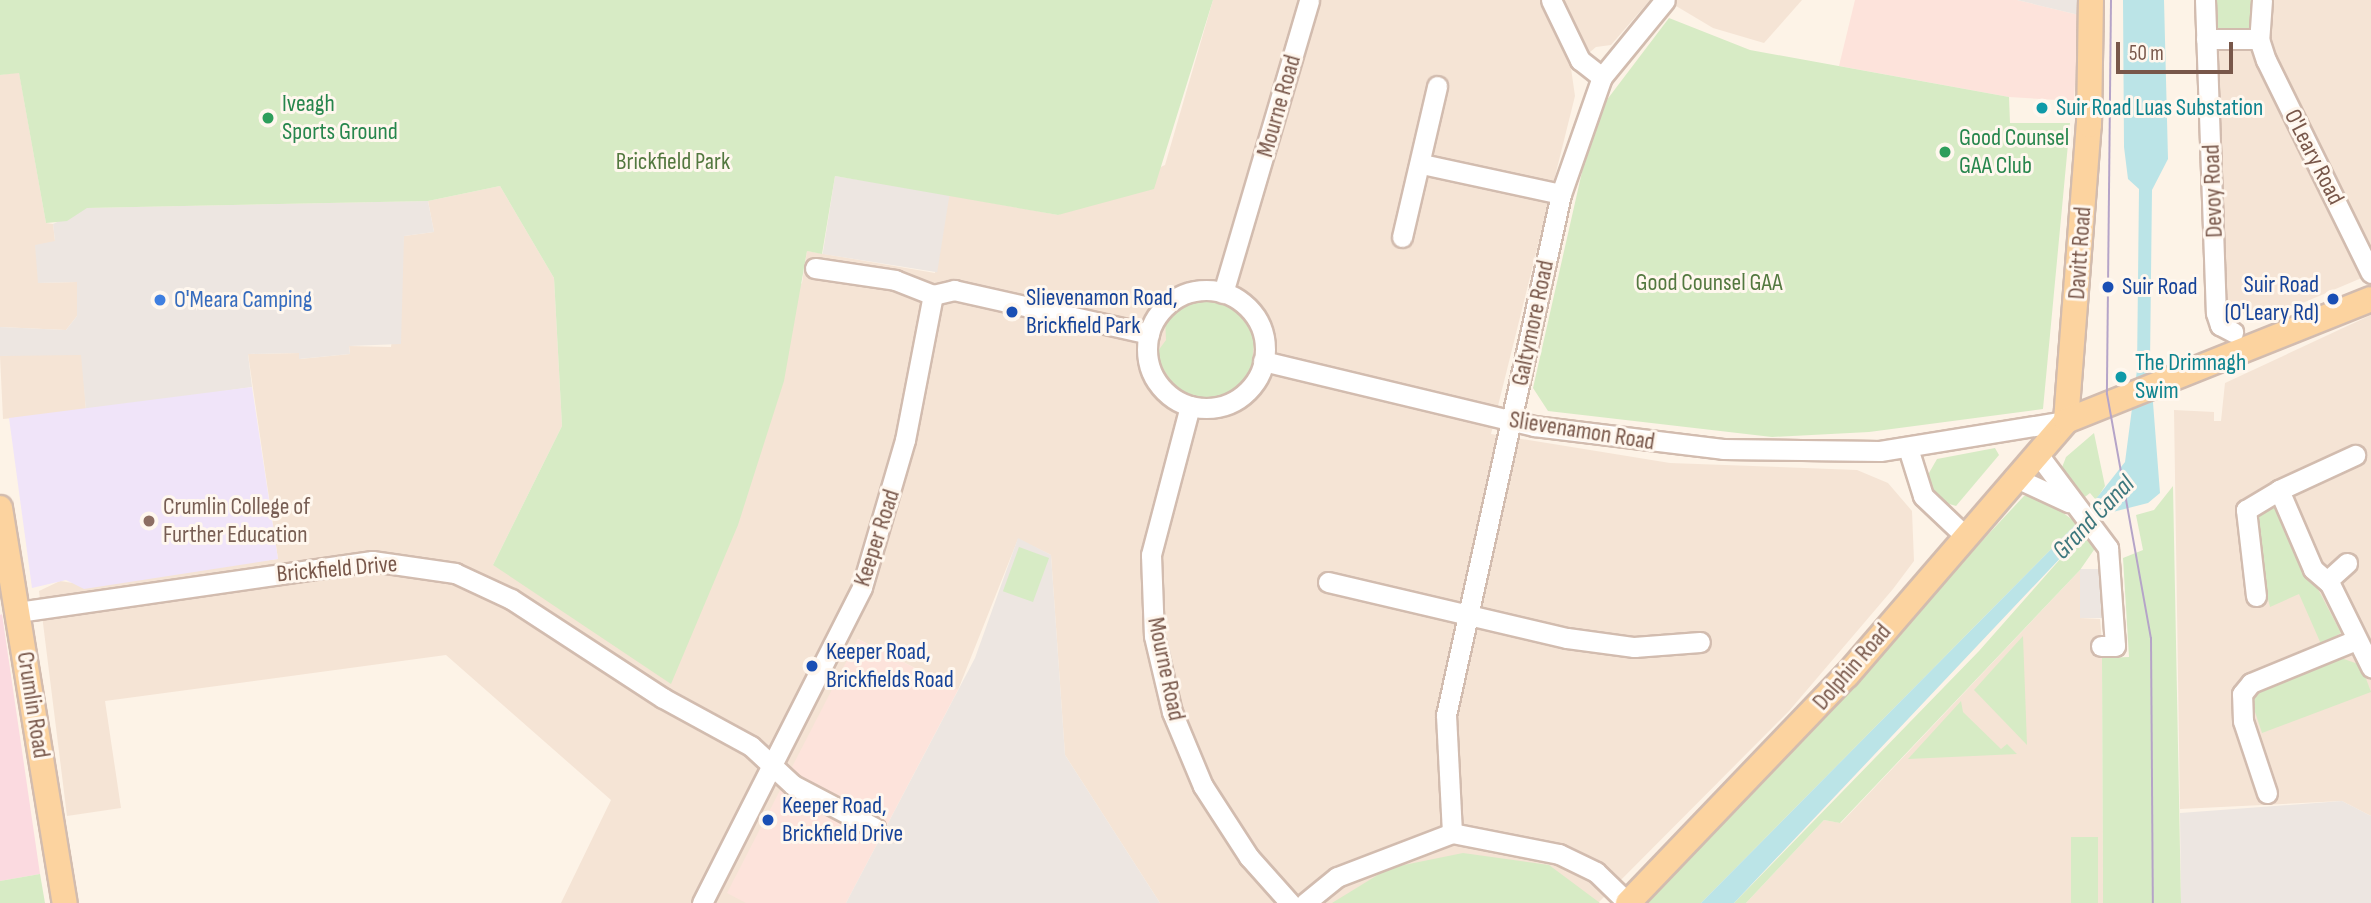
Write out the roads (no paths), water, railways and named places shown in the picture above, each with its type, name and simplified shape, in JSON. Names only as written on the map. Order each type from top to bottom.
[{"type":"main road","name":"Davitt Road","points":[[2066,421],[2089,125],[2091,0]]},
{"type":"main road","points":[[2066,421],[2371,299]]},
{"type":"main road","name":"Dolphin Road","points":[[1628,903],[1847,675],[1963,534],[2066,421]]},
{"type":"main road","name":"Crumlin Road","points":[[1,521],[65,903]]},
{"type":"street","name":"Mourne Road","points":[[1223,293],[1309,0]]},
{"type":"street","points":[[1551,0],[1576,52],[1602,77]]},
{"type":"street","name":"Galtymore Road","points":[[1452,833],[1446,715],[1561,194],[1602,77],[1665,0]]},
{"type":"street","name":"Devoy Road","points":[[2205,0],[2216,313],[2220,325],[2233,332]]},
{"type":"street","name":"O'Leary Road","points":[[2262,0],[2259,39],[2371,273]]},
{"type":"street","points":[[2206,38],[2259,39]]},
{"type":"street","points":[[1402,237],[1422,164],[1437,86]]},
{"type":"street","points":[[1422,164],[1561,194]]},
{"type":"street","points":[[815,268],[895,280],[933,295],[954,290],[1149,334]]},
{"type":"street","points":[[1223,293],[1253,314],[1263,336],[1263,361],[1242,395],[1217,407],[1190,405],[1159,384],[1148,360],[1149,334],[1161,310],[1183,295],[1223,293]]},
{"type":"street","name":"Keeper Road","points":[[702,903],[776,767],[841,637],[880,537],[933,295]]},
{"type":"street","name":"Slievenamon Road","points":[[1263,361],[1512,421],[1723,449],[1908,448],[2066,421]]},
{"type":"street","name":"Mourne Road","points":[[1190,405],[1151,555],[1154,636],[1172,712],[1203,786],[1249,857],[1290,903]]},
{"type":"street","points":[[1908,448],[1923,496],[1963,534]]},
{"type":"street","points":[[2037,453],[2072,505],[2101,535],[2112,561],[2115,646],[2101,646]]},
{"type":"street","points":[[2256,596],[2246,510],[2279,490],[2355,454]]},
{"type":"street","points":[[2014,477],[2072,505]]},
{"type":"street","points":[[2279,490],[2313,569],[2328,581],[2371,667]]},
{"type":"street","name":"Brickfield Drive","points":[[18,612],[335,565],[413,563],[472,579],[510,599],[776,767]]},
{"type":"street","points":[[2328,581],[2347,563]]},
{"type":"street","points":[[1328,582],[1466,615],[1634,647],[1700,642]]},
{"type":"street","points":[[2267,793],[2243,721],[2242,694],[2250,683],[2357,640]]},
{"type":"street","points":[[776,767],[793,785],[875,828]]},
{"type":"street","points":[[1305,903],[1337,877],[1452,833]]},
{"type":"street","name":"Dolphin Road","points":[[1452,833],[1559,854],[1596,872],[1628,903]]},
{"type":"water","name":"Grand Canal","points":[[2123,0],[2164,0],[2168,159],[2152,190],[2150,364],[2160,493],[2148,503],[2101,515],[1734,903],[1701,903],[2077,523],[2125,462],[2137,370],[2139,189],[2128,179],[2124,147]]},
{"type":"tram line","points":[[2111,0],[2107,394],[2151,638],[2153,903]]},
{"type":"place","name":"Suir Road Luas Substation","points":[[2042,108]]},
{"type":"place","name":"Iveagh Sports Ground","points":[[268,118]]},
{"type":"place","name":"Good Counsel GAA Club","points":[[1945,152]]},
{"type":"place","name":"Suir Road","points":[[2108,287]]},
{"type":"place","name":"Suir Road (O'Leary Rd)","points":[[2333,299]]},
{"type":"place","name":"O'Meara Camping","points":[[160,300]]},
{"type":"place","name":"Slievenamon Road, Brickfield Park","points":[[1012,312]]},
{"type":"place","name":"The Drimnagh Swim","points":[[2121,377]]},
{"type":"place","name":"Crumlin College of Further Education","points":[[149,521]]},
{"type":"place","name":"Keeper Road, Brickfields Road","points":[[812,666]]},
{"type":"place","name":"Keeper Road, Brickfield Drive","points":[[768,820]]},
{"type":"park label","name":"Brickfield Park","points":[[673,162]]},
{"type":"park label","name":"Good Counsel GAA","points":[[1709,283]]}]
